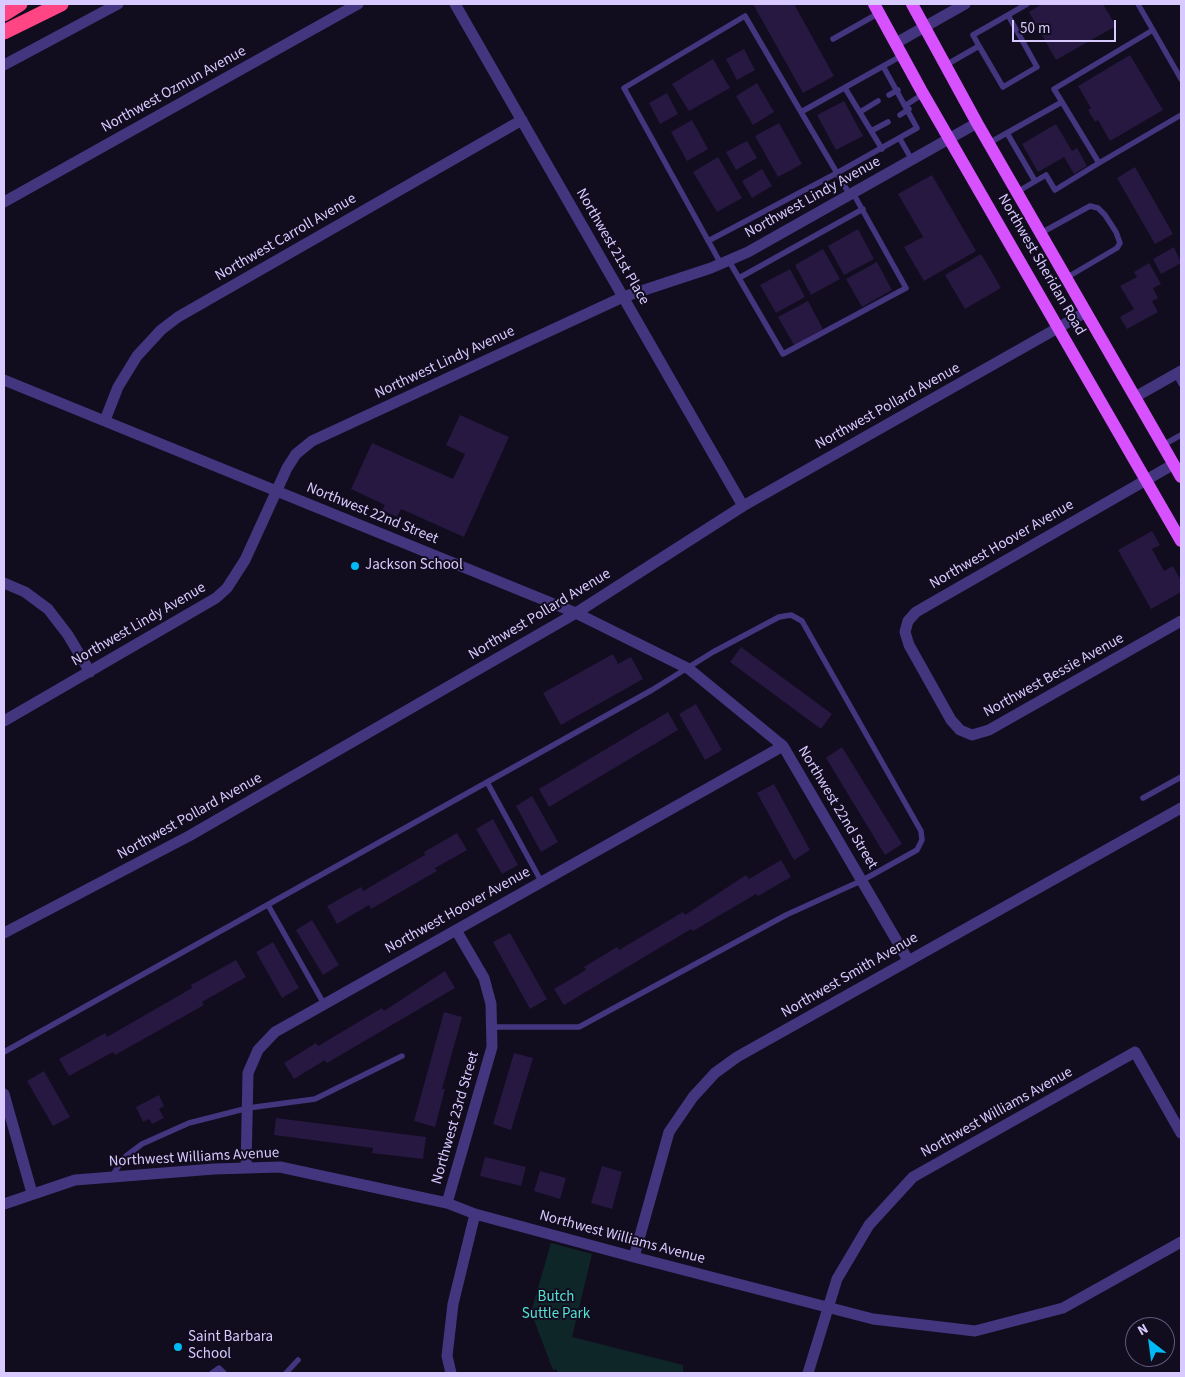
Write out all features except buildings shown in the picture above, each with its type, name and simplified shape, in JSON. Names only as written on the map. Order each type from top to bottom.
[{"type":"highway","points":[[4,14],[20,4]]},
{"type":"highway","points":[[4,32],[61,4]]},
{"type":"main road","name":"Northwest Sheridan Road","points":[[912,4],[977,123],[1179,472]]},
{"type":"main road","name":"Northwest Sheridan Road","points":[[877,8],[923,94],[1181,541]]},
{"type":"street","points":[[4,65],[118,4]]},
{"type":"street","name":"Northwest Ozmun Avenue","points":[[4,202],[358,4]]},
{"type":"street","name":"Northwest 21st Place","points":[[456,4],[743,506]]},
{"type":"street","points":[[896,43],[965,4]]},
{"type":"street","name":"Northwest Carroll Avenue","points":[[105,420],[126,372],[137,356],[161,330],[178,318],[522,120]]},
{"type":"street","name":"Northwest Lindy Avenue","points":[[4,720],[216,598],[235,577],[245,560],[287,468],[296,454],[312,441],[623,297],[725,262],[852,194],[977,123]]},
{"type":"street","name":"Northwest Pollard Avenue","points":[[4,933],[189,836],[576,613],[743,506],[1086,312]]},
{"type":"street","points":[[1135,397],[1179,376]]},
{"type":"street","name":"Northwest 22nd Street","points":[[4,380],[576,613],[689,668],[783,746],[908,960]]},
{"type":"street","name":"Northwest Hoover Avenue","points":[[930,684],[909,645],[905,632],[908,621],[916,612],[1146,480],[1179,472]]},
{"type":"street","points":[[4,583],[26,592],[48,609],[59,621],[90,672]]},
{"type":"street","name":"Northwest Bessie Avenue","points":[[930,684],[951,720],[960,730],[972,735],[989,730],[1181,621]]},
{"type":"street","name":"Northwest Hoover Avenue","points":[[246,1168],[248,1073],[258,1050],[275,1032],[783,746]]},
{"type":"street","name":"Northwest Smith Avenue","points":[[634,1257],[669,1132],[693,1097],[716,1072],[736,1057],[1181,808]]},
{"type":"street","name":"Northwest 23rd Street","points":[[447,1203],[492,1047],[491,1004],[484,978],[456,930]]},
{"type":"street","name":"Northwest Williams Avenue","points":[[4,1204],[75,1180],[280,1167],[447,1203],[475,1214],[828,1308],[838,1279],[869,1226],[913,1177],[1136,1052],[1181,1133]]},
{"type":"street","points":[[4,1094],[32,1193]]},
{"type":"street","points":[[451,1373],[447,1356],[453,1304],[475,1214]]},
{"type":"street","points":[[808,1373],[828,1308],[873,1320],[975,1330],[1063,1308],[1181,1242]]},
{"type":"lane","points":[[1008,15],[1037,67],[1002,86],[973,35],[1026,4]]},
{"type":"lane","points":[[1138,4],[1181,79]]},
{"type":"lane","points":[[833,39],[877,8]]},
{"type":"lane","points":[[745,16],[837,173],[863,209],[906,288],[783,354],[739,278],[708,241],[624,88],[745,16]]},
{"type":"lane","points":[[1100,163],[1054,89],[1153,30]]},
{"type":"lane","points":[[946,65],[979,46]]},
{"type":"lane","points":[[801,112],[903,56]]},
{"type":"lane","points":[[708,241],[882,149],[917,128],[908,107],[883,66]]},
{"type":"lane","points":[[845,88],[882,149]]},
{"type":"lane","points":[[889,95],[898,90]]},
{"type":"lane","points":[[900,115],[923,94]]},
{"type":"lane","points":[[860,112],[878,101]]},
{"type":"lane","points":[[989,143],[1062,102]]},
{"type":"lane","points":[[1017,192],[1046,175],[1054,190],[1181,114]]},
{"type":"lane","points":[[871,131],[888,122]]},
{"type":"lane","points":[[1007,133],[1035,181]]},
{"type":"lane","points":[[900,139],[912,160]]},
{"type":"lane","points":[[1041,233],[1090,206],[1098,208],[1105,215],[1116,232],[1120,243],[1118,248],[1066,278]]},
{"type":"lane","points":[[739,278],[863,209]]},
{"type":"lane","points":[[1163,445],[1181,435]]},
{"type":"lane","points":[[4,1052],[487,782],[689,668],[713,652],[780,617],[791,615],[802,621],[921,830],[922,840],[917,850],[863,880],[786,915],[579,1027],[492,1028]]},
{"type":"lane","points":[[1144,798],[1181,777]]},
{"type":"lane","points":[[487,782],[542,881]]},
{"type":"lane","points":[[268,905],[324,1004]]},
{"type":"lane","points":[[111,1177],[126,1156],[142,1144],[189,1123],[248,1108],[315,1099],[402,1056]]},
{"type":"lane","points":[[286,1373],[298,1360]]},
{"type":"lane","points":[[212,1373],[219,1368],[224,1373]]},
{"type":"green space","name":"Butch Suttle Park","points":[[551,1243],[592,1254],[572,1337],[683,1365],[683,1373],[558,1373],[556,1369],[553,1370],[531,1312]]},
{"type":"place","name":"Jackson School","points":[[355,566]]},
{"type":"place","name":"Saint Barbara School","points":[[178,1347]]}]
